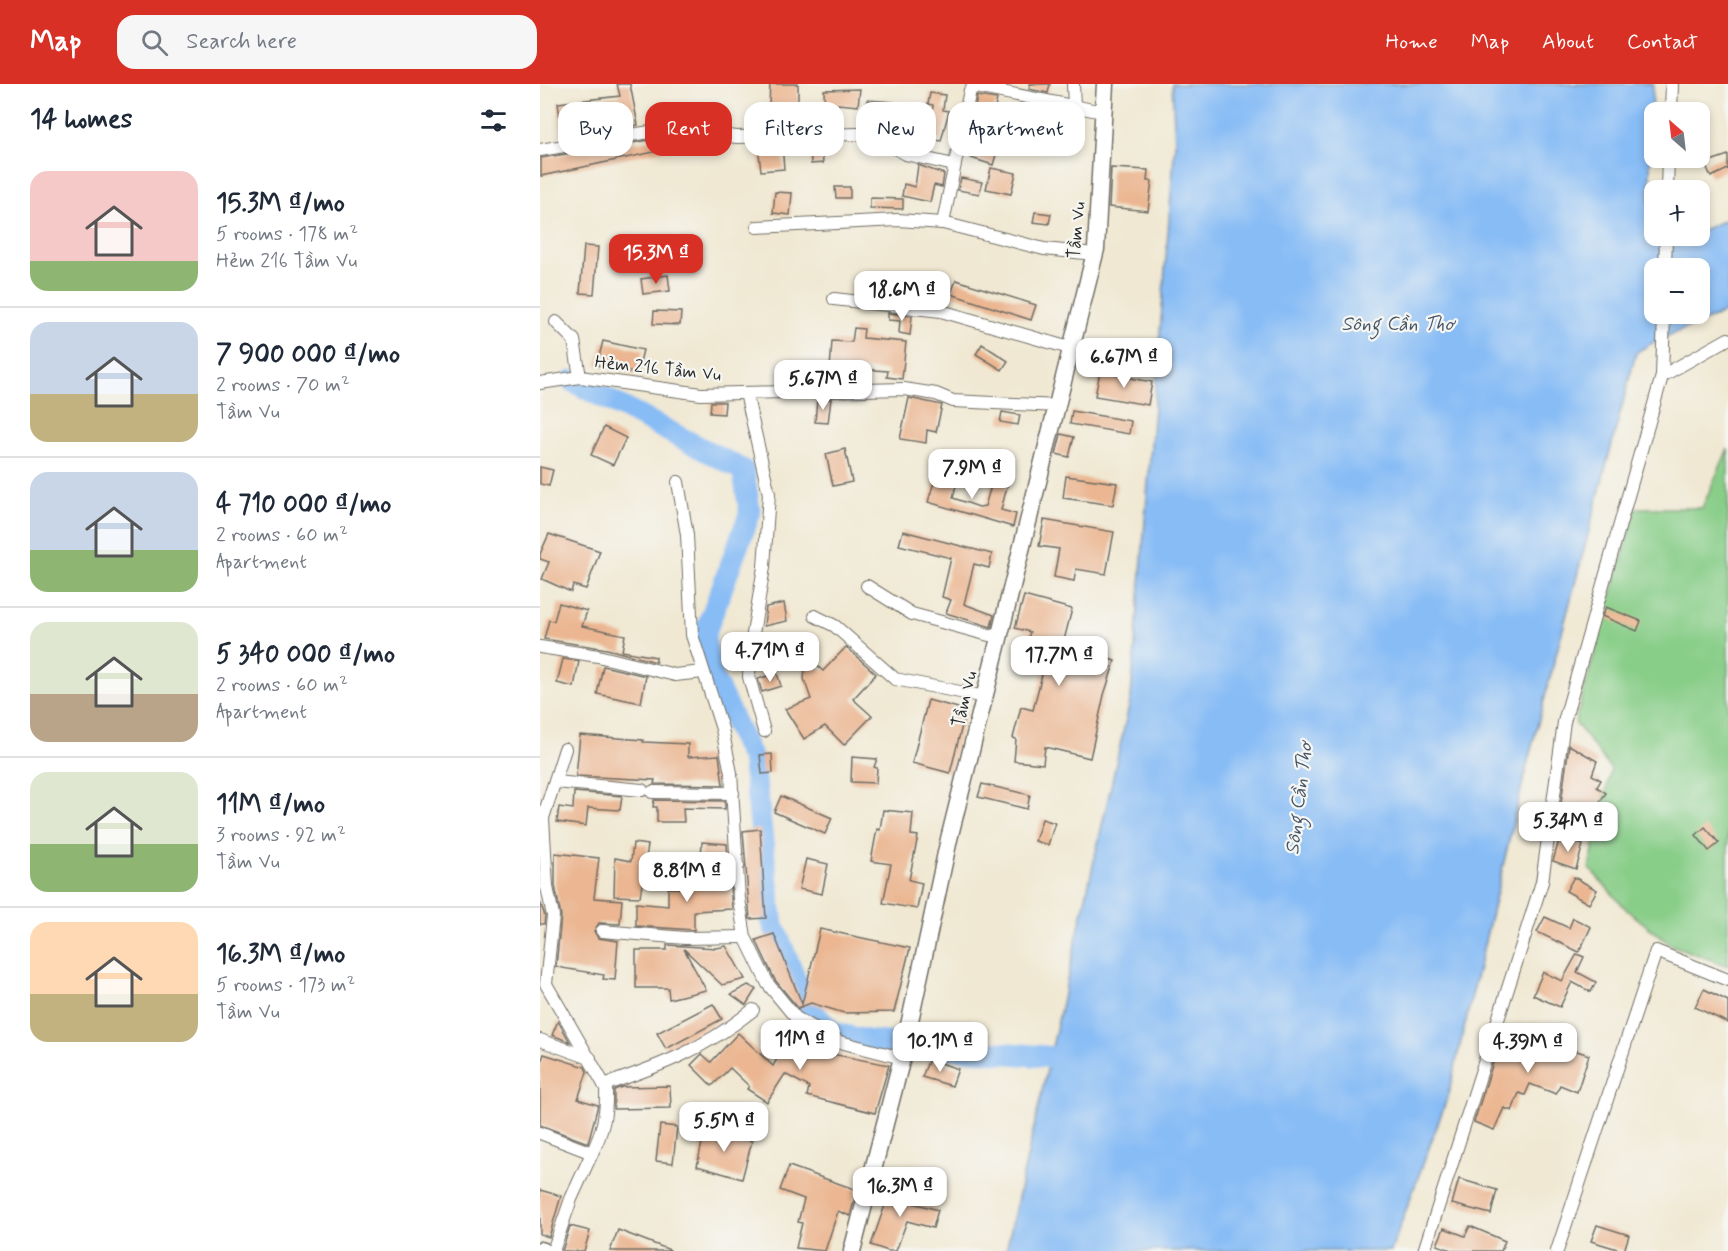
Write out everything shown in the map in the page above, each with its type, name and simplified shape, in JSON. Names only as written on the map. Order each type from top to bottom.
[{"type":"street","points":[[1073,84],[1074,102]]},
{"type":"street","name":"Tầm Vu","points":[[852,1251],[902,1057],[949,839],[1059,406],[1095,254],[1105,84]]},
{"type":"street","points":[[1671,102],[1672,84]]},
{"type":"street","points":[[967,102],[970,90],[976,87],[1053,102]]},
{"type":"street","points":[[1085,108],[1103,112]]},
{"type":"street","points":[[540,150],[668,129],[737,137],[858,134],[884,141],[905,154],[954,165]]},
{"type":"street","points":[[943,223],[956,156]]},
{"type":"street","points":[[757,227],[898,220],[943,223],[1044,249],[1095,254]]},
{"type":"street","points":[[834,299],[940,311],[1073,349]]},
{"type":"street","points":[[556,322],[574,340],[580,377]]},
{"type":"street","points":[[1424,1251],[1542,882],[1563,730],[1584,647],[1591,634],[1662,376],[1664,324]]},
{"type":"street","points":[[1662,376],[1728,339]]},
{"type":"street","name":"Hẻm 216 Tầm Vu","points":[[540,383],[580,377],[701,394],[904,389],[936,394],[953,401],[1059,406]]},
{"type":"street","points":[[746,393],[769,494],[764,567],[750,652],[749,677],[764,731]]},
{"type":"street","points":[[678,482],[687,535],[692,635],[722,729],[733,793],[745,937],[768,984],[796,1018],[813,1030],[840,1042],[902,1057]]},
{"type":"street","points":[[867,586],[912,614],[1000,638]]},
{"type":"street","points":[[815,615],[835,626],[895,679],[985,697]]},
{"type":"street","points":[[540,647],[598,656],[675,675],[703,672]]},
{"type":"street","points":[[553,1251],[571,1199],[603,1132],[607,1107],[604,1085],[546,984],[553,916],[547,887],[543,818],[565,750]]},
{"type":"street","points":[[555,782],[647,791],[733,793]]},
{"type":"street","points":[[654,866],[738,866]]},
{"type":"street","points":[[602,931],[685,938],[745,937]]},
{"type":"street","points":[[1557,1251],[1656,951],[1728,980]]},
{"type":"street","points":[[604,1085],[656,1068],[688,1054],[720,1036],[753,1010]]},
{"type":"street","points":[[540,1040],[590,1058]]},
{"type":"street","points":[[540,1133],[592,1153]]},
{"type":"green space","points":[[1728,449],[1728,966],[1671,945],[1627,910],[1589,868],[1611,769],[1575,722],[1636,508],[1702,508]]},
{"type":"water","name":"Sông Cần Thơ","points":[[1172,84],[1653,84],[1652,102],[1644,102],[1644,168],[1650,168],[1650,180],[1644,180],[1644,246],[1710,246],[1710,227],[1728,219],[1728,310],[1710,319],[1710,258],[1644,258],[1644,324],[1698,324],[1658,340],[1636,353],[1529,757],[1448,1096],[1391,1251],[1006,1251],[1131,697],[1175,144]]},
{"type":"building","points":[[617,84],[630,84],[638,125],[633,126],[633,102],[567,102],[620,96]]},
{"type":"building","points":[[770,84],[798,84],[798,102],[769,102]]},
{"type":"building","points":[[1030,84],[1050,84],[1048,93],[1029,89]]},
{"type":"building","points":[[860,89],[858,102],[856,102],[856,106],[844,105],[844,102],[825,102],[824,90]]},
{"type":"building","points":[[930,93],[945,95],[943,110],[948,111],[948,115],[941,141],[936,140],[936,102],[928,102]]},
{"type":"building","points":[[977,96],[997,99],[996,102],[976,102]]},
{"type":"building","points":[[867,100],[893,102],[867,102]]},
{"type":"building","points":[[645,141],[645,154],[541,176],[541,158],[558,155],[633,156],[633,143]]},
{"type":"building","points":[[1728,155],[1728,169],[1711,177],[1707,168],[1710,168],[1710,161]]},
{"type":"building","points":[[759,156],[783,156],[784,169],[761,171]]},
{"type":"building","points":[[811,156],[822,156],[823,163],[811,164]]},
{"type":"building","points":[[972,156],[996,156],[993,165],[971,158]]},
{"type":"building","points":[[918,165],[944,174],[942,187],[934,185],[930,202],[902,196],[904,184],[915,187]]},
{"type":"building","points":[[991,168],[1016,173],[1011,194],[986,189]]},
{"type":"building","points":[[1111,168],[1148,170],[1147,181],[1152,181],[1148,211],[1109,207]]},
{"type":"building","points":[[961,178],[982,182],[979,194],[958,190]]},
{"type":"building","points":[[835,187],[850,187],[850,198],[836,198]]},
{"type":"building","points":[[775,192],[792,193],[790,215],[773,213]]},
{"type":"building","points":[[870,198],[903,199],[903,209],[870,208]]},
{"type":"building","points":[[1035,212],[1051,214],[1049,224],[1033,222]]},
{"type":"building","points":[[584,246],[598,247],[594,294],[580,293]]},
{"type":"building","points":[[668,275],[670,291],[643,294],[641,279]]},
{"type":"building","points":[[956,280],[1036,305],[1031,320],[951,294]]},
{"type":"building","points":[[654,311],[681,312],[680,325],[653,324]]},
{"type":"building","points":[[888,313],[912,316],[910,335],[899,333],[900,321],[888,320]]},
{"type":"building","points":[[854,328],[864,329],[863,338],[906,342],[902,379],[887,377],[888,371],[860,369],[859,375],[848,374],[849,370],[830,369],[832,341],[852,342]]},
{"type":"building","points":[[603,341],[643,350],[637,374],[597,365]]},
{"type":"building","points":[[982,344],[1008,361],[1002,370],[976,354]]},
{"type":"building","points":[[1100,372],[1152,382],[1148,405],[1095,396]]},
{"type":"building","points":[[909,398],[942,405],[936,432],[927,430],[926,443],[900,439]]},
{"type":"building","points":[[817,399],[831,399],[828,423],[815,422]]},
{"type":"building","points":[[711,402],[725,402],[724,414],[710,413]]},
{"type":"building","points":[[1072,411],[1131,421],[1129,434],[1070,424]]},
{"type":"building","points":[[1002,412],[1020,415],[1018,425],[1000,422]]},
{"type":"building","points":[[604,427],[626,438],[613,465],[591,455]]},
{"type":"building","points":[[1061,434],[1074,437],[1069,457],[1056,454]]},
{"type":"building","points":[[845,449],[852,482],[833,486],[826,454]]},
{"type":"building","points":[[540,467],[553,470],[549,486],[540,484]]},
{"type":"building","points":[[937,472],[958,477],[953,498],[979,507],[985,506],[993,479],[1008,483],[1001,510],[1016,514],[1013,527],[928,502]]},
{"type":"building","points":[[1066,476],[1117,483],[1113,505],[1063,498]]},
{"type":"building","points":[[1044,520],[1114,532],[1106,574],[1076,569],[1074,581],[1054,577],[1059,549],[1039,546]]},
{"type":"building","points":[[903,531],[992,554],[989,568],[974,564],[964,604],[994,615],[991,627],[946,613],[951,600],[942,597],[951,558],[899,545]]},
{"type":"building","points":[[549,534],[600,551],[586,589],[573,585],[571,592],[542,579],[549,562],[540,559],[540,554]]},
{"type":"building","points":[[1024,596],[1072,609],[1063,644],[1115,661],[1104,695],[1090,758],[1045,747],[1043,764],[1014,761],[1016,739],[1013,738],[1021,707],[1033,710],[1043,671],[1020,664],[1025,650],[1048,652],[1049,648],[1027,641],[1030,632],[1015,628]]},
{"type":"building","points":[[559,603],[587,611],[582,626],[625,635],[622,651],[656,657],[656,662],[607,649],[544,639],[549,620],[554,621]]},
{"type":"building","points":[[784,603],[787,621],[764,626],[766,607]]},
{"type":"building","points":[[1606,607],[1641,621],[1637,631],[1602,616]]},
{"type":"building","points":[[846,647],[876,674],[853,699],[872,716],[844,745],[825,726],[804,739],[785,709],[811,699],[804,679],[806,656],[823,671]]},
{"type":"building","points":[[563,659],[579,661],[574,687],[557,683]]},
{"type":"building","points":[[603,666],[646,676],[641,703],[597,694]]},
{"type":"building","points":[[777,673],[781,686],[762,692],[758,679]]},
{"type":"building","points":[[928,700],[966,710],[950,773],[912,763]]},
{"type":"building","points":[[580,735],[688,744],[688,757],[719,755],[723,785],[654,784],[655,780],[576,776]]},
{"type":"building","points":[[1569,745],[1597,761],[1592,775],[1601,780],[1597,787],[1606,793],[1587,820],[1573,814],[1568,828],[1558,825]]},
{"type":"building","points":[[772,754],[773,773],[762,774],[760,755]]},
{"type":"building","points":[[852,757],[877,759],[874,767],[877,768],[876,783],[851,782]]},
{"type":"building","points":[[982,784],[1030,795],[1027,809],[978,797]]},
{"type":"building","points":[[574,792],[622,796],[620,810],[588,808],[586,826],[557,822],[559,807],[573,809]]},
{"type":"building","points":[[781,796],[832,818],[825,834],[774,812]]},
{"type":"building","points":[[654,800],[725,801],[725,809],[683,808],[684,822],[657,822],[657,807],[653,807]]},
{"type":"building","points":[[883,810],[913,813],[911,835],[918,836],[909,880],[922,883],[917,909],[883,903],[891,864],[871,861]]},
{"type":"building","points":[[1042,819],[1055,823],[1048,845],[1035,841]]},
{"type":"building","points":[[1705,827],[1719,843],[1709,851],[1696,835]]},
{"type":"building","points":[[760,829],[766,918],[750,919],[743,831]]},
{"type":"building","points":[[1560,837],[1583,845],[1576,869],[1553,861]]},
{"type":"building","points":[[702,842],[727,844],[728,858],[701,858]]},
{"type":"building","points":[[633,843],[648,845],[640,897],[614,896],[615,858],[631,861]]},
{"type":"building","points":[[555,853],[599,858],[594,898],[622,900],[620,924],[599,923],[594,931],[598,938],[618,941],[615,980],[603,979],[604,975],[556,967],[561,916],[555,886]]},
{"type":"building","points":[[806,859],[828,864],[822,894],[799,889]]},
{"type":"building","points":[[729,874],[732,909],[694,911],[694,930],[636,926],[636,903],[668,906],[668,888],[687,888],[687,876]]},
{"type":"building","points":[[1574,877],[1597,890],[1589,904],[1566,891]]},
{"type":"building","points":[[540,902],[545,916],[544,924],[540,924]]},
{"type":"building","points":[[1545,917],[1569,928],[1573,918],[1591,927],[1579,952],[1537,932]]},
{"type":"building","points":[[820,929],[910,948],[894,1012],[844,1013],[811,1003],[798,1008],[775,980],[756,940],[774,934],[802,1004]]},
{"type":"building","points":[[667,945],[717,948],[726,946],[745,979],[722,985],[684,949],[706,990],[669,999],[668,988],[636,988],[636,950],[667,950]]},
{"type":"building","points":[[1577,954],[1584,957],[1577,972],[1596,982],[1591,992],[1572,982],[1560,1007],[1533,995],[1543,972],[1562,981]]},
{"type":"building","points":[[748,985],[756,989],[746,1005],[731,994]]},
{"type":"building","points":[[1704,989],[1728,1001],[1728,1023],[1695,1007]]},
{"type":"building","points":[[713,1004],[722,1019],[666,1049],[657,1033]]},
{"type":"building","points":[[558,1021],[570,1042],[552,1035]]},
{"type":"building","points":[[1530,1026],[1556,1037],[1553,1043],[1589,1055],[1577,1092],[1560,1085],[1556,1094],[1530,1084],[1525,1095],[1519,1093],[1512,1111],[1504,1108],[1494,1130],[1474,1122],[1499,1044],[1519,1051]]},
{"type":"building","points":[[795,1027],[825,1043],[821,1052],[889,1065],[875,1113],[807,1096],[809,1087],[785,1074],[767,1102],[747,1089],[749,1086],[730,1068],[712,1086],[691,1065],[702,1054],[711,1062],[738,1033],[773,1066]]},
{"type":"building","points":[[544,1054],[585,1067],[587,1072],[578,1099],[598,1105],[588,1143],[540,1125],[540,1065]]},
{"type":"building","points":[[929,1059],[958,1069],[952,1086],[922,1077]]},
{"type":"building","points":[[670,1086],[671,1108],[614,1109],[614,1090],[622,1087]]},
{"type":"building","points":[[706,1124],[722,1130],[721,1133],[752,1141],[742,1179],[697,1166]]},
{"type":"building","points":[[660,1125],[677,1127],[673,1163],[656,1161]]},
{"type":"building","points":[[789,1166],[857,1190],[850,1216],[838,1211],[825,1251],[796,1248],[802,1223],[798,1222],[804,1199],[780,1190]]},
{"type":"building","points":[[1459,1179],[1497,1190],[1491,1214],[1452,1204]]},
{"type":"building","points":[[892,1185],[916,1194],[913,1203],[938,1210],[933,1228],[907,1221],[896,1251],[888,1251],[871,1245]]},
{"type":"building","points":[[540,1190],[561,1196],[549,1237],[540,1234]]},
{"type":"building","points":[[1597,1225],[1629,1235],[1624,1251],[1591,1241]]},
{"type":"building","points":[[570,1226],[590,1231],[584,1251],[562,1251]]},
{"type":"building","points":[[1470,1226],[1505,1241],[1501,1251],[1454,1251],[1437,1245],[1444,1228],[1465,1236]]},
{"type":"building","points":[[618,1230],[670,1250],[670,1251],[610,1251]]},
{"type":"waterway","points":[[572,381],[743,470],[750,513],[704,636],[709,669],[753,761],[772,921],[805,1004],[833,1033],[869,1041],[1050,1057]]}]
